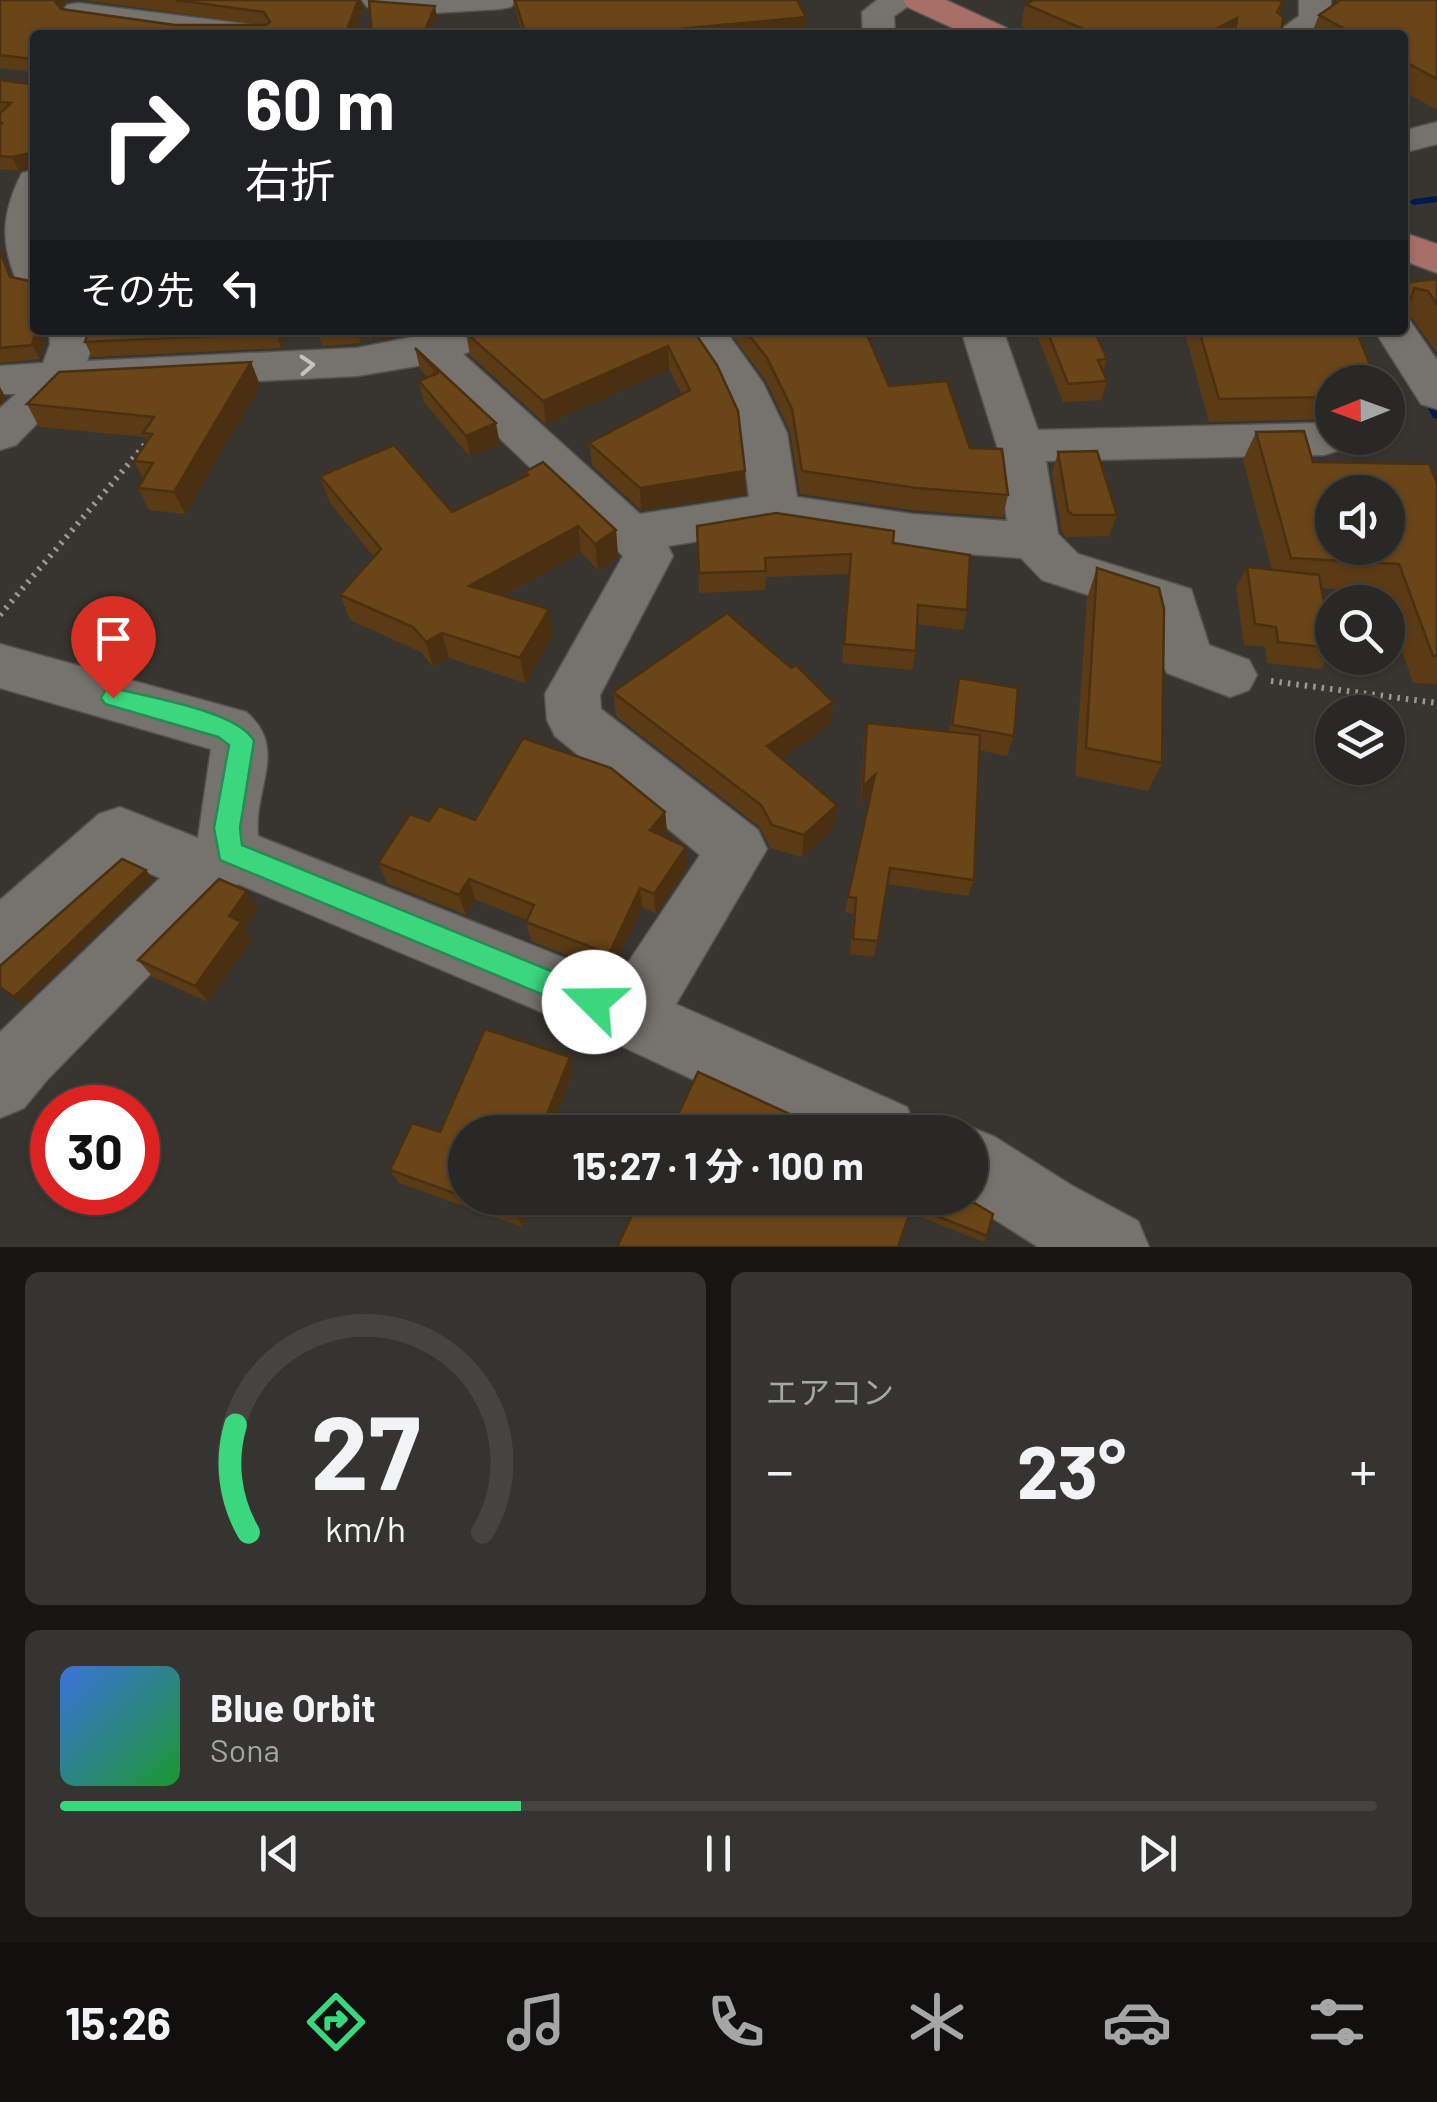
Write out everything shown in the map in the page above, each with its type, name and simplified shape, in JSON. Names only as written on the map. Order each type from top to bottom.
[{"type":"main road","points":[[892,8],[940,30]]},
{"type":"main road","points":[[892,8],[976,30]]},
{"type":"main road","points":[[1408,223],[1437,236]]},
{"type":"main road","points":[[1408,247],[1437,260]]},
{"type":"street","points":[[378,0],[500,0]]},
{"type":"street","points":[[1298,30],[1315,20],[1315,0]]},
{"type":"street","points":[[398,30],[420,3]]},
{"type":"street","points":[[57,30],[85,6],[225,30]]},
{"type":"street","points":[[1408,140],[1437,133]]},
{"type":"street","points":[[30,192],[8,238],[30,274]]},
{"type":"street","points":[[0,434],[61,374],[72,335]]},
{"type":"street","points":[[225,369],[258,335]]},
{"type":"street","points":[[706,335],[741,383],[764,433],[775,512]]},
{"type":"street","points":[[984,335],[1020,446],[1034,541],[1060,567],[1173,602],[1186,658],[1230,675]]},
{"type":"street","points":[[1398,335],[1437,394]]},
{"type":"street","points":[[0,380],[358,362],[458,337],[648,556],[572,694],[575,720],[737,849],[631,1017]]},
{"type":"street","points":[[1020,446],[1315,439]]},
{"type":"street","points":[[630,534],[775,512],[912,532],[1034,541]]},
{"type":"street","points":[[0,666],[226,728],[242,741],[220,862],[8,1060]]},
{"type":"street","points":[[0,940],[120,832],[220,862],[631,1017],[845,1115]]},
{"type":"street","points":[[988,1174],[1045,1211],[1112,1247]]},
{"type":"path","points":[[0,615],[225,369]]},
{"type":"path","points":[[1230,675],[1437,702]]},
{"type":"building","points":[[0,0],[54,0],[61,9],[175,25],[266,25],[270,22],[264,12],[176,0],[358,0],[347,30],[30,30],[30,59],[0,55]]},
{"type":"building","points":[[515,0],[797,0],[806,17],[669,30],[524,30]]},
{"type":"building","points":[[1034,0],[1275,0],[1283,1],[1277,12],[1283,17],[1282,30],[1236,30],[1237,18],[1214,30],[1085,30],[1025,4]]},
{"type":"building","points":[[1437,0],[1437,79],[1408,63],[1408,30],[1347,30],[1319,15],[1338,2]]},
{"type":"building","points":[[369,1],[435,6],[425,30],[372,30]]},
{"type":"building","points":[[0,80],[30,84],[30,153],[0,156],[0,113],[11,103],[0,102]]},
{"type":"building","points":[[0,251],[10,277],[30,281],[30,335],[35,335],[32,345],[0,348]]},
{"type":"building","points":[[1437,279],[1437,304],[1428,291],[1414,288],[1411,299],[1408,282]]},
{"type":"building","points":[[87,335],[234,335],[85,342]]},
{"type":"building","points":[[468,335],[696,335],[717,365],[738,411],[745,471],[640,488],[589,443],[690,390],[668,346],[543,401]]},
{"type":"building","points":[[749,335],[867,335],[889,386],[947,381],[970,448],[1002,449],[1008,495],[916,488],[802,471],[792,409],[767,358]]},
{"type":"building","points":[[1049,335],[1096,335],[1107,359],[1098,360],[1107,381],[1068,384]]},
{"type":"building","points":[[1200,335],[1358,335],[1370,365],[1315,365],[1315,397],[1219,399]]},
{"type":"building","points":[[415,348],[496,423],[466,436],[419,381],[438,373]]},
{"type":"building","points":[[251,362],[174,492],[138,488],[153,463],[134,461],[152,434],[143,433],[154,417],[27,404],[59,372]]},
{"type":"building","points":[[1304,431],[1313,462],[1429,464],[1437,483],[1437,656],[1433,656],[1399,565],[1405,565],[1405,475],[1315,475],[1315,559],[1291,558],[1256,432]]},
{"type":"building","points":[[394,445],[452,512],[528,475],[525,472],[543,462],[616,530],[595,544],[578,526],[469,586],[549,609],[520,658],[442,633],[426,642],[413,627],[340,595],[381,549],[320,476]]},
{"type":"building","points":[[1097,451],[1117,515],[1073,515],[1068,511],[1058,452]]},
{"type":"building","points":[[776,513],[894,531],[893,543],[970,555],[967,610],[918,605],[916,651],[844,644],[851,554],[765,558],[766,571],[699,573],[697,526]]},
{"type":"building","points":[[1247,567],[1319,575],[1321,585],[1315,585],[1315,646],[1278,642],[1276,627],[1255,624]]},
{"type":"building","points":[[1097,568],[1159,588],[1164,609],[1162,763],[1086,748]]},
{"type":"building","points":[[727,613],[791,668],[796,665],[833,702],[767,746],[837,805],[804,835],[772,825],[761,805],[613,692]]},
{"type":"building","points":[[959,678],[1018,688],[1014,736],[952,725]]},
{"type":"building","points":[[867,723],[980,735],[974,880],[890,868],[878,941],[853,939],[856,898],[848,897],[875,775],[863,786]]},
{"type":"building","points":[[523,738],[611,768],[665,812],[650,830],[686,847],[654,894],[640,888],[609,954],[526,922],[534,905],[469,879],[459,895],[378,863],[410,814],[429,821],[439,806],[475,820]]},
{"type":"building","points":[[122,859],[146,870],[14,997],[0,987],[0,966]]},
{"type":"building","points":[[219,879],[247,891],[229,916],[241,922],[195,986],[138,960]]},
{"type":"building","points":[[485,1029],[570,1057],[547,1115],[448,1115],[448,1191],[390,1170],[412,1123],[440,1132]]},
{"type":"building","points":[[698,1072],[792,1115],[678,1115]]},
{"type":"building","points":[[988,1211],[993,1214],[987,1236],[934,1215],[988,1215]]},
{"type":"building","points":[[632,1215],[909,1215],[898,1247],[617,1247]]},
{"type":"waterway","points":[[1414,202],[1437,199]]},
{"type":"waterway","points":[[1426,394],[1437,415]]},
{"type":"route","points":[[113,698],[226,728],[242,741],[227,828],[229,852],[594,1002]]}]
